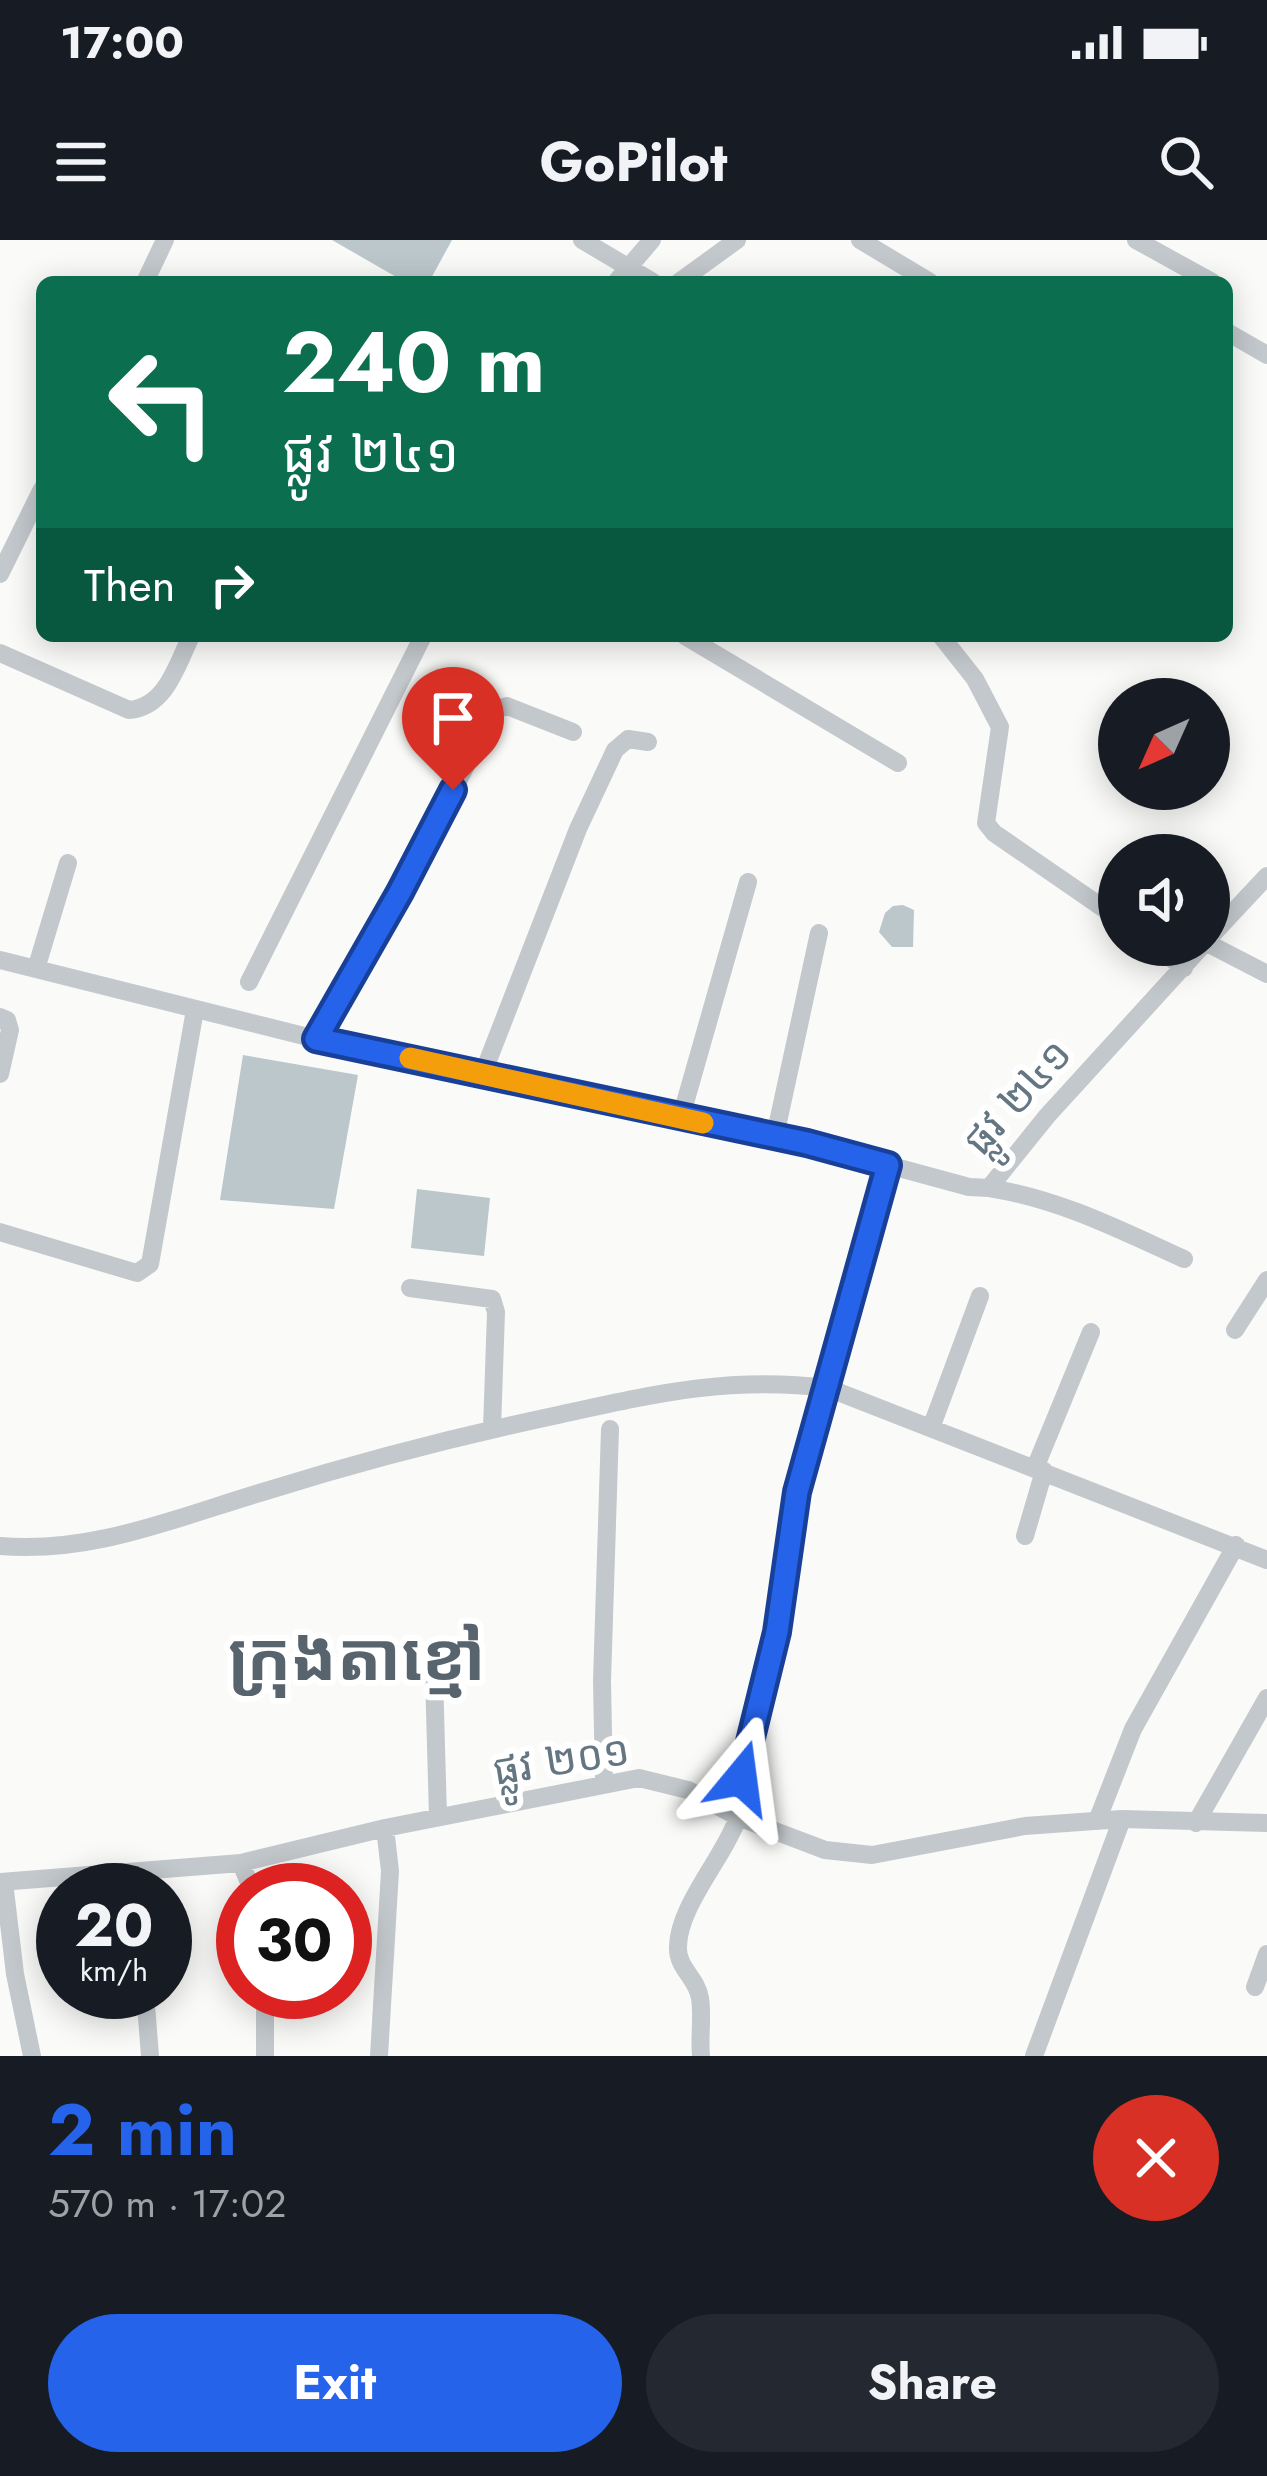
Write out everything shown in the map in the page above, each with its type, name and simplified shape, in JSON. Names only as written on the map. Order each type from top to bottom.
[{"type":"street","points":[[148,276],[165,240]]},
{"type":"street","points":[[582,240],[622,275],[652,240]]},
{"type":"street","points":[[687,276],[736,240]]},
{"type":"street","points":[[860,240],[920,276]]},
{"type":"street","points":[[1136,240],[1201,276]]},
{"type":"street","points":[[1233,335],[1267,355]]},
{"type":"street","points":[[0,574],[36,501]]},
{"type":"street","points":[[0,653],[129,710],[144,709],[157,699],[187,642]]},
{"type":"street","points":[[250,982],[420,642]]},
{"type":"street","points":[[696,642],[898,763]]},
{"type":"street","points":[[946,642],[975,679],[1000,727],[986,823],[1098,905]]},
{"type":"street","points":[[316,1039],[495,710],[507,706],[573,732]]},
{"type":"street","points":[[482,1076],[578,829],[615,750],[628,739],[648,742]]},
{"type":"street","points":[[36,969],[68,863]]},
{"type":"street","name":"ផ្លូវ ២៤១","points":[[1230,917],[1267,876]]},
{"type":"street","points":[[681,1118],[748,882]]},
{"type":"street","points":[[775,1136],[819,933]]},
{"type":"street","points":[[1230,954],[1267,974]]},
{"type":"street","name":"ផ្លូវ ២៤១","points":[[0,960],[316,1039],[775,1136],[969,1187],[989,1188],[1047,1116],[1184,968]]},
{"type":"street","points":[[0,1232],[137,1273],[145,1270],[150,1264],[195,1010]]},
{"type":"street","points":[[0,1017],[7,1020],[10,1030],[0,1074]]},
{"type":"street","points":[[701,2056],[700,1997],[681,1966],[680,1931],[730,1841],[777,1632],[797,1492],[888,1165]]},
{"type":"street","points":[[989,1188],[1052,1200],[1184,1259]]},
{"type":"street","points":[[1235,1330],[1267,1280]]},
{"type":"street","points":[[410,1288],[492,1299],[496,1312],[492,1429]]},
{"type":"street","points":[[931,1428],[980,1296]]},
{"type":"street","points":[[1025,1536],[1040,1470],[1091,1332]]},
{"type":"street","points":[[0,1546],[94,1544],[322,1473],[492,1429],[710,1384],[771,1381],[828,1388],[1267,1560]]},
{"type":"street","points":[[604,1783],[602,1681],[610,1430]]},
{"type":"street","points":[[1097,1821],[1132,1730],[1236,1545]]},
{"type":"street","points":[[434,1675],[438,1817]]},
{"type":"street","points":[[1196,1822],[1267,1697]]},
{"type":"street","name":"ផ្លូវ ២០១","points":[[241,1863],[386,1828],[638,1778],[688,1790],[825,1850],[872,1855],[1025,1826],[1122,1819],[1267,1823]]},
{"type":"street","points":[[1034,2056],[1122,1819]]},
{"type":"street","points":[[379,2056],[390,1870],[386,1828]]},
{"type":"street","points":[[2,1882],[32,2056]]},
{"type":"street","name":"ផ្លូវ ២០១","points":[[2,1882],[36,1882]]},
{"type":"street","points":[[1255,1987],[1267,1954]]},
{"type":"street","points":[[147,2019],[150,2056]]},
{"type":"street","points":[[265,2019],[265,2056]]},
{"type":"shaded area","points":[[332,240],[452,240],[432,276],[395,276]]},
{"type":"shaded area","points":[[903,905],[914,910],[913,947],[892,947],[879,932],[885,913]]},
{"type":"shaded area","points":[[243,1055],[358,1075],[334,1209],[220,1200]]},
{"type":"shaded area","points":[[417,1189],[490,1198],[484,1256],[411,1248]]},
{"type":"slow traffic","points":[[410,1058],[703,1123]]},
{"type":"district","name":"ក្រុងតាខ្មៅ","points":[[357,1657]]},
{"type":"route","points":[[453,790],[316,1039],[807,1143],[888,1165],[797,1492],[777,1632],[741,1778]]}]
